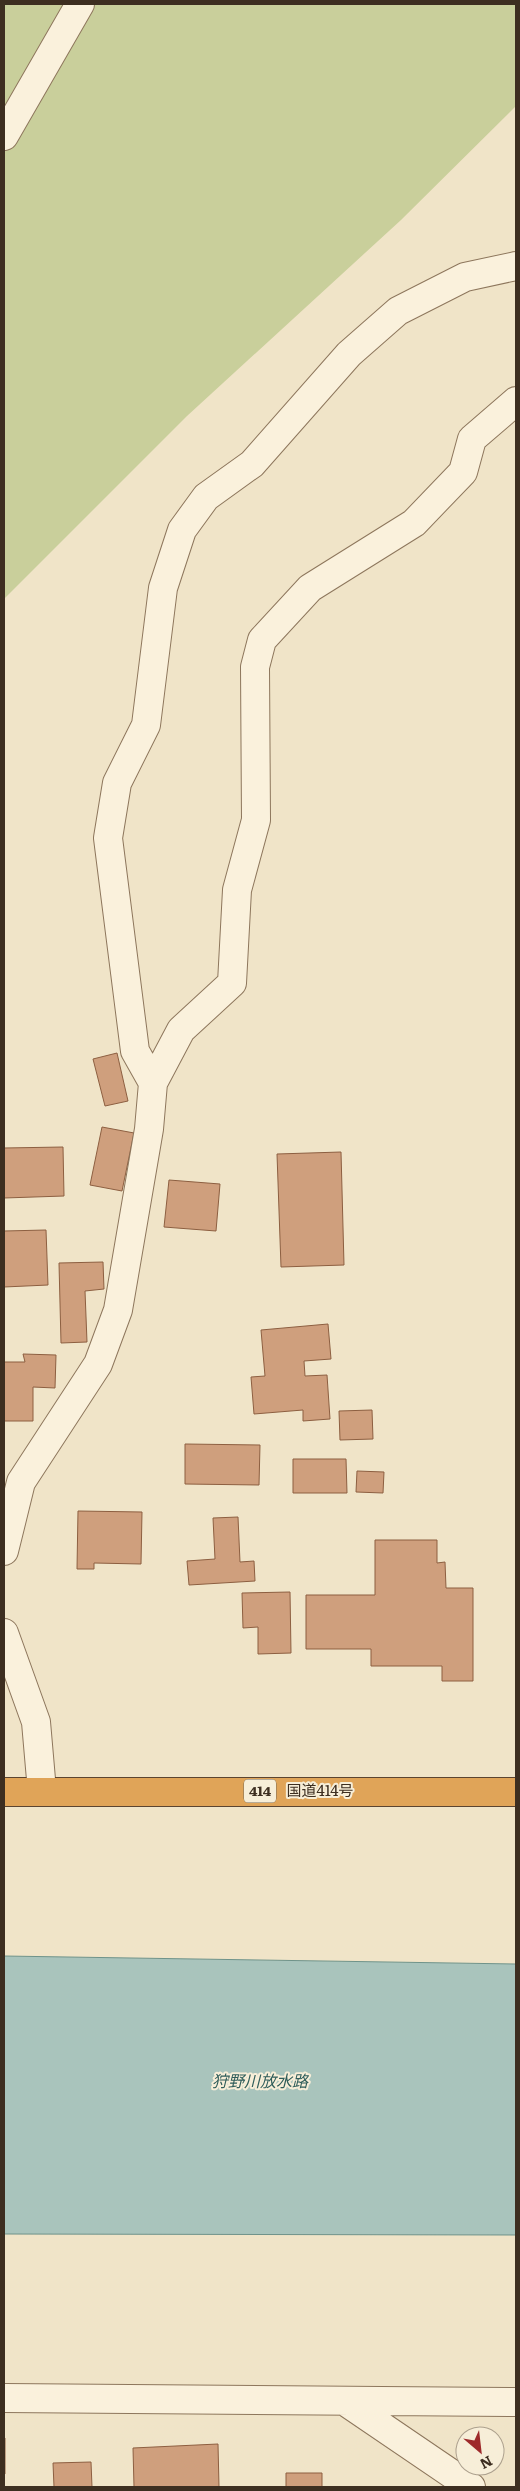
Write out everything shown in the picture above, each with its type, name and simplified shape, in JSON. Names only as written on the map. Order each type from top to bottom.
[{"type":"highway","name":"国道414号","points":[[4,1792],[516,1792]]},
{"type":"street","points":[[4,136],[80,4]]},
{"type":"street","points":[[153,1083],[135,1051],[108,838],[117,783],[146,725],[163,588],[182,530],[206,497],[252,464],[349,354],[398,311],[465,277],[516,266]]},
{"type":"street","points":[[4,1551],[20,1482],[98,1364],[118,1310],[149,1129],[153,1083],[181,1030],[232,983],[237,890],[256,820],[255,667],[262,640],[310,588],[414,523],[464,472],[472,439],[516,402]]},
{"type":"street","points":[[4,1632],[36,1722],[42,1791]]},
{"type":"street","points":[[4,2398],[270,2398],[346,2402],[516,2402]]},
{"type":"street","points":[[346,2402],[471,2487]]},
{"type":"green space","points":[[4,4],[516,4],[516,106],[401,220],[187,416],[4,599]]},
{"type":"water","name":"狩野川放水路","points":[[4,1956],[516,1964],[516,2235],[4,2234]]},
{"type":"building","points":[[117,1053],[128,1101],[105,1106],[93,1059]]},
{"type":"building","points":[[102,1127],[134,1133],[122,1191],[90,1185]]},
{"type":"building","points":[[63,1147],[64,1196],[4,1198],[4,1148]]},
{"type":"building","points":[[341,1152],[344,1265],[281,1267],[277,1154]]},
{"type":"building","points":[[169,1180],[220,1184],[216,1231],[164,1227]]},
{"type":"building","points":[[46,1230],[48,1285],[4,1287],[4,1231]]},
{"type":"building","points":[[103,1262],[104,1289],[85,1291],[87,1342],[61,1343],[59,1263]]},
{"type":"building","points":[[328,1324],[331,1359],[304,1361],[305,1376],[327,1375],[330,1419],[303,1421],[303,1410],[254,1414],[251,1377],[265,1376],[261,1330]]},
{"type":"building","points":[[23,1354],[56,1355],[55,1388],[33,1387],[33,1421],[4,1421],[4,1362],[25,1362]]},
{"type":"building","points":[[372,1410],[373,1439],[340,1440],[339,1411]]},
{"type":"building","points":[[185,1444],[260,1445],[259,1485],[185,1484]]},
{"type":"building","points":[[293,1459],[346,1459],[347,1493],[293,1493]]},
{"type":"building","points":[[357,1471],[384,1472],[383,1493],[356,1492]]},
{"type":"building","points":[[78,1511],[142,1512],[141,1564],[94,1563],[94,1569],[77,1569]]},
{"type":"building","points":[[238,1517],[240,1562],[254,1561],[255,1581],[189,1585],[187,1561],[215,1559],[213,1518]]},
{"type":"building","points":[[375,1540],[437,1540],[437,1563],[445,1562],[446,1588],[473,1588],[473,1681],[442,1681],[442,1666],[371,1666],[371,1649],[306,1649],[306,1595],[375,1595]]},
{"type":"building","points":[[290,1592],[291,1653],[258,1654],[258,1627],[243,1628],[242,1593]]},
{"type":"building","points":[[5,2438],[5,2474],[4,2474]]},
{"type":"building","points":[[218,2444],[219,2487],[134,2487],[133,2448]]},
{"type":"building","points":[[91,2462],[92,2487],[54,2487],[53,2463]]},
{"type":"building","points":[[286,2473],[322,2473],[322,2487],[286,2487]]}]
